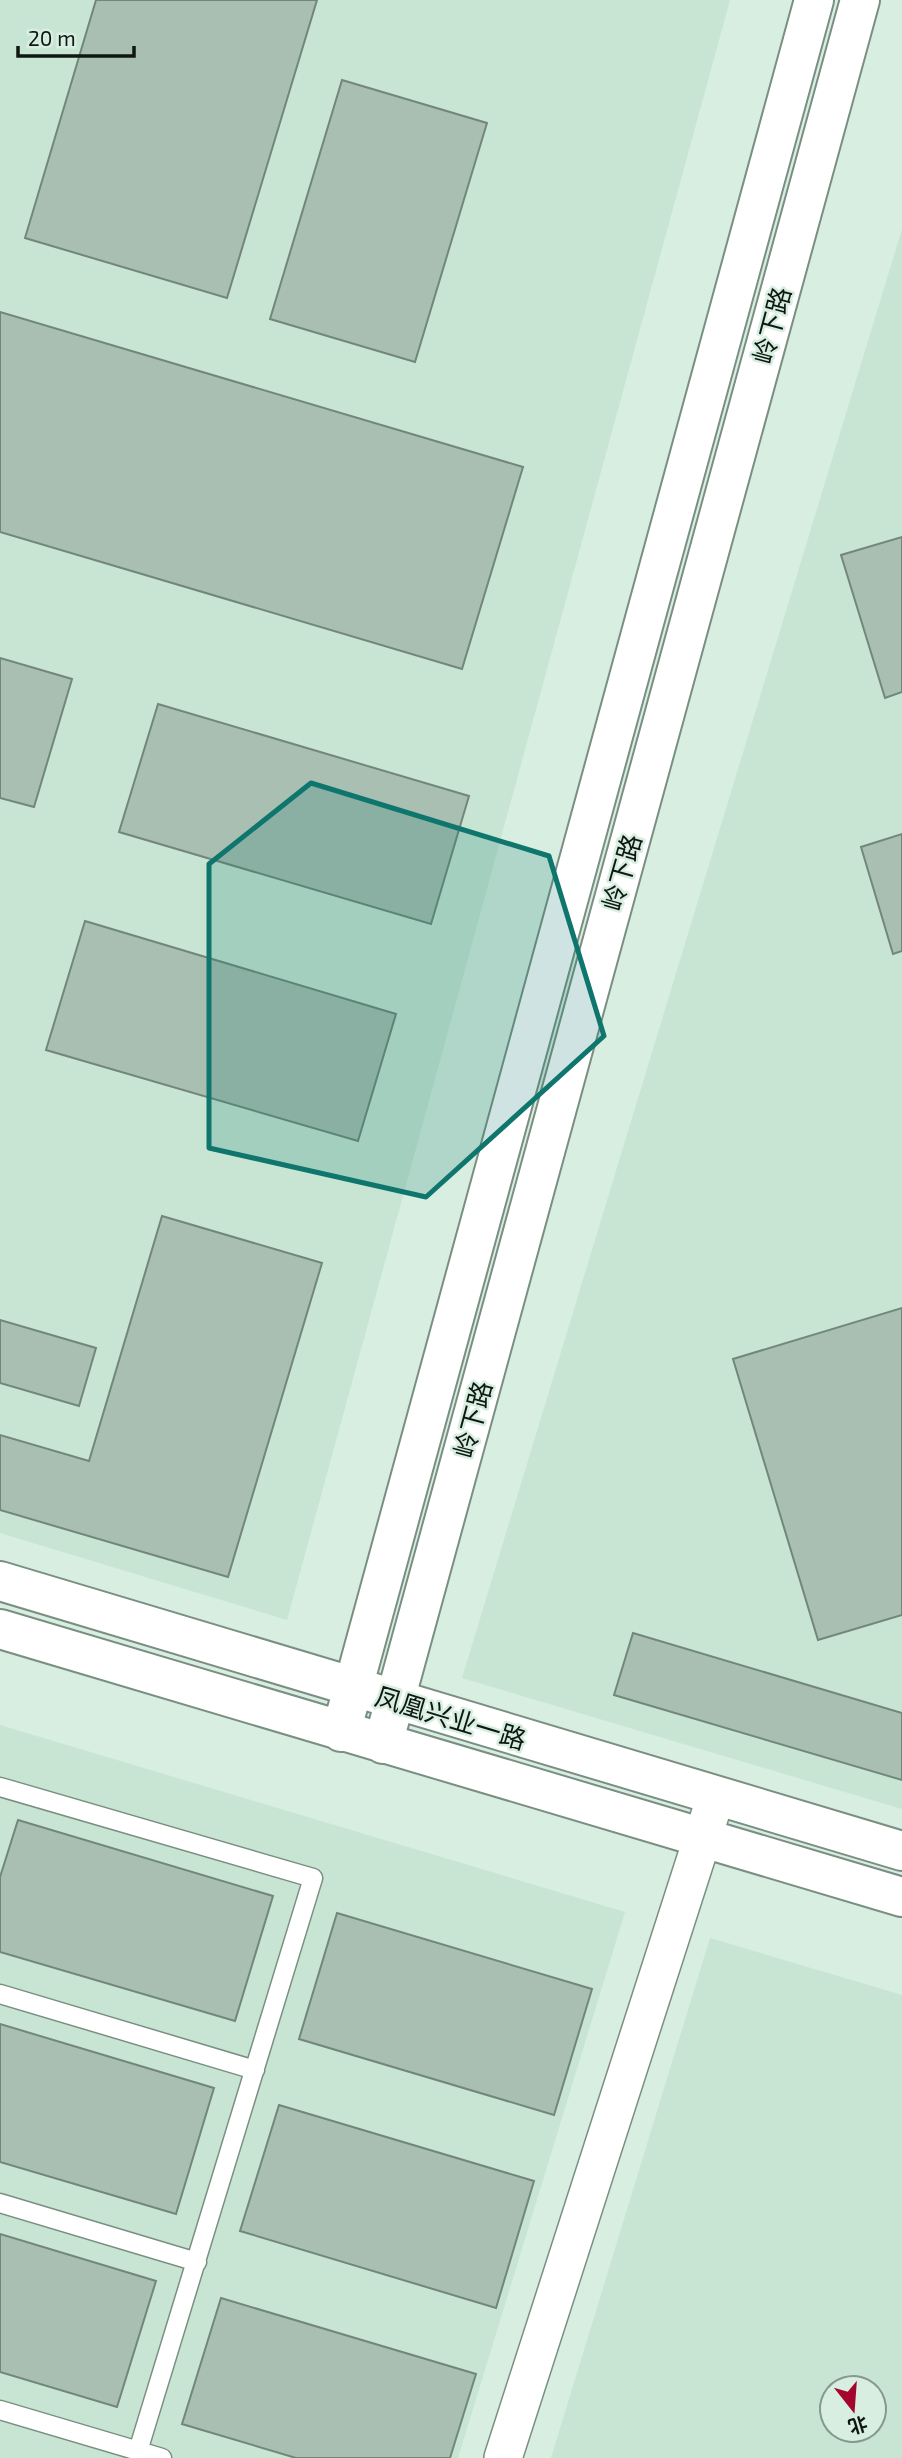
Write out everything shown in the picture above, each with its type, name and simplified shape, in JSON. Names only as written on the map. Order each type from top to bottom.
[{"type":"street","name":"岭下路","points":[[341,1732],[814,0]]},
{"type":"street","name":"岭下路","points":[[383,1744],[860,0]]},
{"type":"street","name":"凤凰兴业一路","points":[[0,1581],[902,1851]]},
{"type":"street","name":"凤凰兴业一路","points":[[0,1629],[902,1897]]},
{"type":"street","points":[[503,2458],[716,1796]]},
{"type":"lane","points":[[0,1787],[313,1878],[138,2451]]},
{"type":"lane","points":[[0,1994],[255,2070]]},
{"type":"lane","points":[[0,2203],[197,2262]]},
{"type":"lane","points":[[0,2410],[162,2458]]},
{"type":"highlighted area","points":[[311,783],[549,856],[604,1036],[426,1197],[209,1148],[209,864]]},
{"type":"shaded area","points":[[0,0],[730,0],[287,1620],[0,1533]]},
{"type":"shaded area","points":[[902,229],[902,1809],[462,1678]]},
{"type":"shaded area","points":[[0,1725],[625,1912],[458,2458],[0,2458]]},
{"type":"shaded area","points":[[710,1938],[902,1995],[902,2458],[551,2458]]},
{"type":"building","points":[[96,0],[317,0],[227,298],[25,238]]},
{"type":"building","points":[[342,80],[487,123],[415,362],[270,319]]},
{"type":"building","points":[[0,312],[523,467],[462,669],[0,532]]},
{"type":"building","points":[[902,537],[902,692],[885,698],[841,555]]},
{"type":"building","points":[[0,658],[72,679],[34,807],[0,798]]},
{"type":"building","points":[[158,704],[469,796],[431,924],[119,832]]},
{"type":"building","points":[[902,834],[902,951],[893,954],[861,847]]},
{"type":"building","points":[[85,921],[396,1014],[358,1141],[46,1050]]},
{"type":"building","points":[[162,1216],[322,1263],[228,1577],[0,1510],[0,1435],[89,1461]]},
{"type":"building","points":[[902,1308],[902,1615],[818,1640],[733,1359]]},
{"type":"building","points":[[0,1320],[96,1348],[79,1406],[0,1383]]},
{"type":"building","points":[[633,1633],[902,1713],[902,1780],[614,1695]]},
{"type":"building","points":[[18,1820],[273,1896],[235,2021],[0,1952],[0,1877]]},
{"type":"building","points":[[337,1913],[592,1989],[554,2115],[299,2039]]},
{"type":"building","points":[[0,2024],[214,2088],[176,2214],[0,2162]]},
{"type":"building","points":[[279,2105],[534,2181],[496,2308],[240,2231]]},
{"type":"building","points":[[0,2234],[156,2281],[117,2407],[0,2372]]},
{"type":"building","points":[[221,2298],[476,2374],[450,2458],[296,2458],[182,2424]]}]
